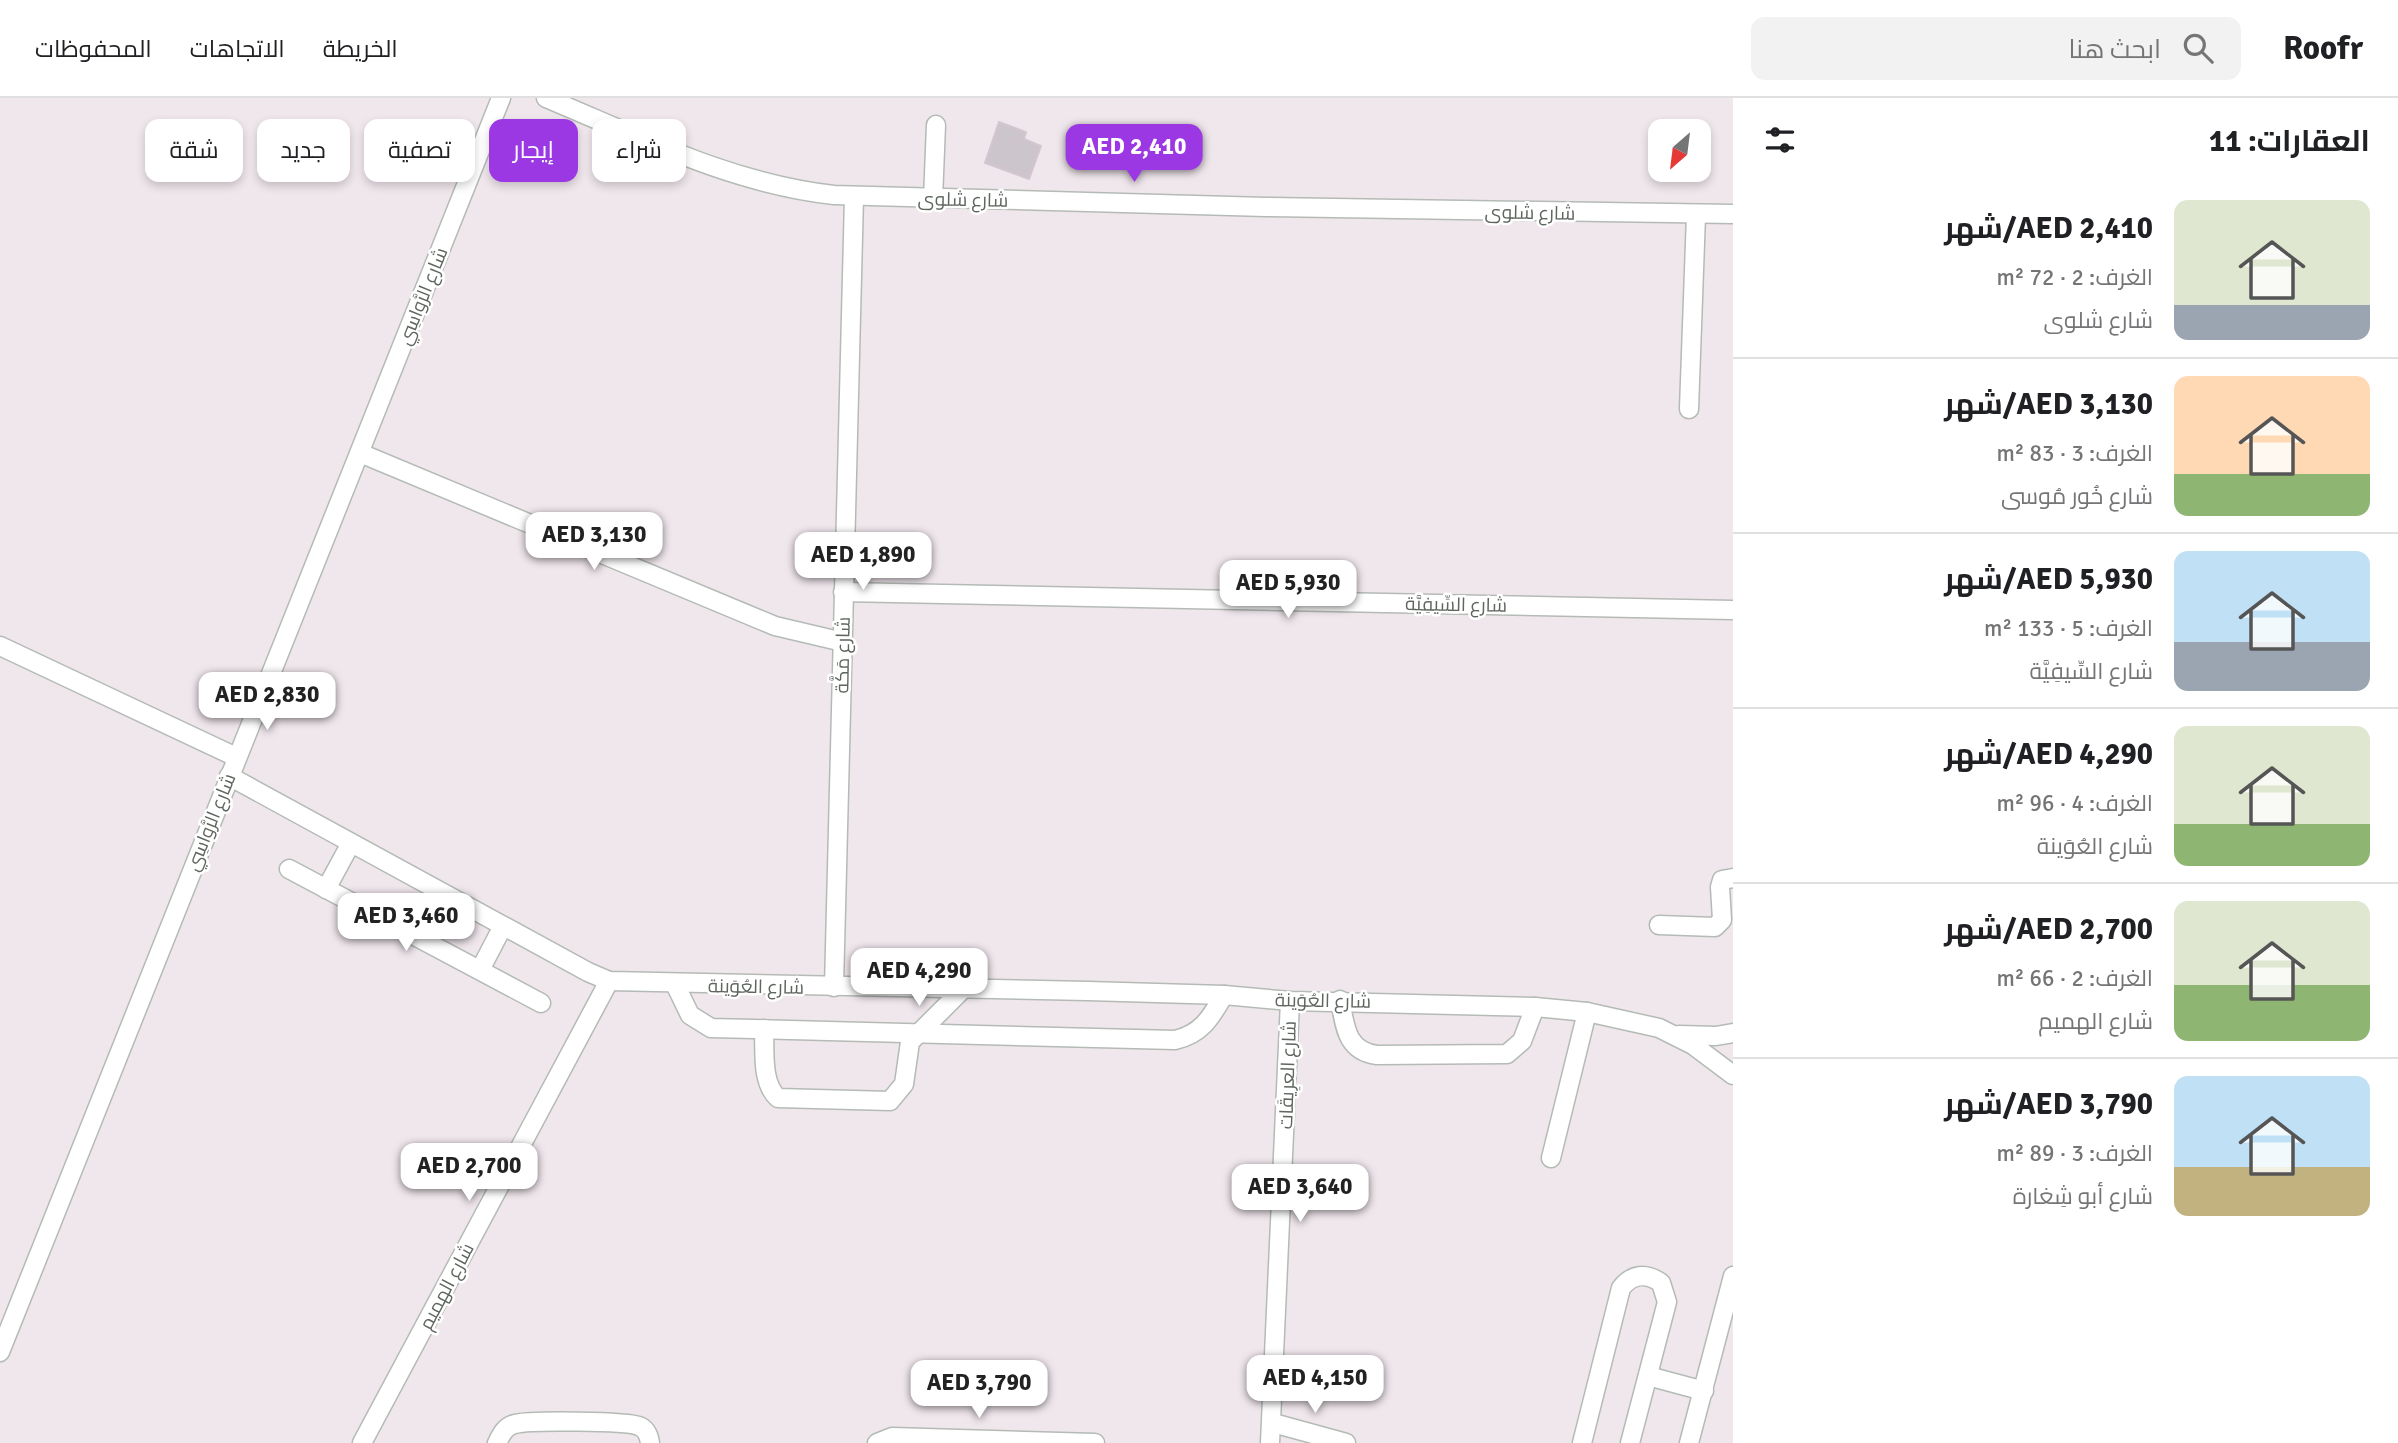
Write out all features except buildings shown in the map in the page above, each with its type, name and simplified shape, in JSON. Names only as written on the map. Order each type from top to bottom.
[{"type":"street","name":"شارع الرَّواسِي","points":[[0,1352],[501,98]]},
{"type":"street","name":"شارع شلوى","points":[[546,98],[751,181],[792,190],[854,197],[1733,214]]},
{"type":"street","points":[[933,199],[936,125]]},
{"type":"street","name":"شارع مَكَّة","points":[[834,987],[854,197]]},
{"type":"street","points":[[1689,409],[1696,215]]},
{"type":"street","points":[[360,453],[764,622],[843,642]]},
{"type":"street","name":"شارع السِّيفِيَّة","points":[[844,592],[1733,610]]},
{"type":"street","points":[[0,646],[236,757]]},
{"type":"street","name":"شارع العُوَينة","points":[[229,776],[609,981],[1224,995],[1290,1001],[1340,1000],[1535,1007],[1587,1012],[1638,1023],[1675,1035],[1711,1056],[1733,1075]]},
{"type":"street","points":[[326,889],[351,843]]},
{"type":"street","points":[[289,869],[541,1003]]},
{"type":"street","points":[[1659,925],[1715,927],[1722,920],[1720,887],[1723,880],[1733,878]]},
{"type":"street","points":[[480,970],[503,926]]},
{"type":"street","name":"شارع الهميم","points":[[362,1443],[609,981]]},
{"type":"street","points":[[675,984],[691,1015],[703,1026],[712,1028],[1175,1040],[1198,1032],[1207,1023],[1224,995]]},
{"type":"street","points":[[764,1029],[769,1087],[783,1100],[890,1101],[904,1084],[907,1048],[917,1032],[963,989]]},
{"type":"street","points":[[1340,1000],[1346,1030],[1353,1045],[1361,1051],[1377,1055],[1507,1054],[1522,1041],[1535,1007]]},
{"type":"street","name":"شارع العرِيقَات","points":[[1270,1443],[1290,1001]]},
{"type":"street","points":[[1551,1158],[1587,1012]]},
{"type":"street","name":"شارع العُوَينة","points":[[1675,1035],[1696,1037],[1733,1033]]},
{"type":"street","points":[[1582,1443],[1621,1288],[1640,1275],[1655,1278],[1667,1295],[1630,1443]]},
{"type":"street","points":[[1689,1443],[1733,1276]]},
{"type":"street","points":[[1648,1376],[1704,1391]]},
{"type":"street","points":[[497,1443],[506,1428],[516,1423],[557,1423],[638,1425],[648,1434],[650,1443]]},
{"type":"street","points":[[1273,1423],[1346,1443]]},
{"type":"street","points":[[877,1443],[892,1437],[1095,1443]]}]
